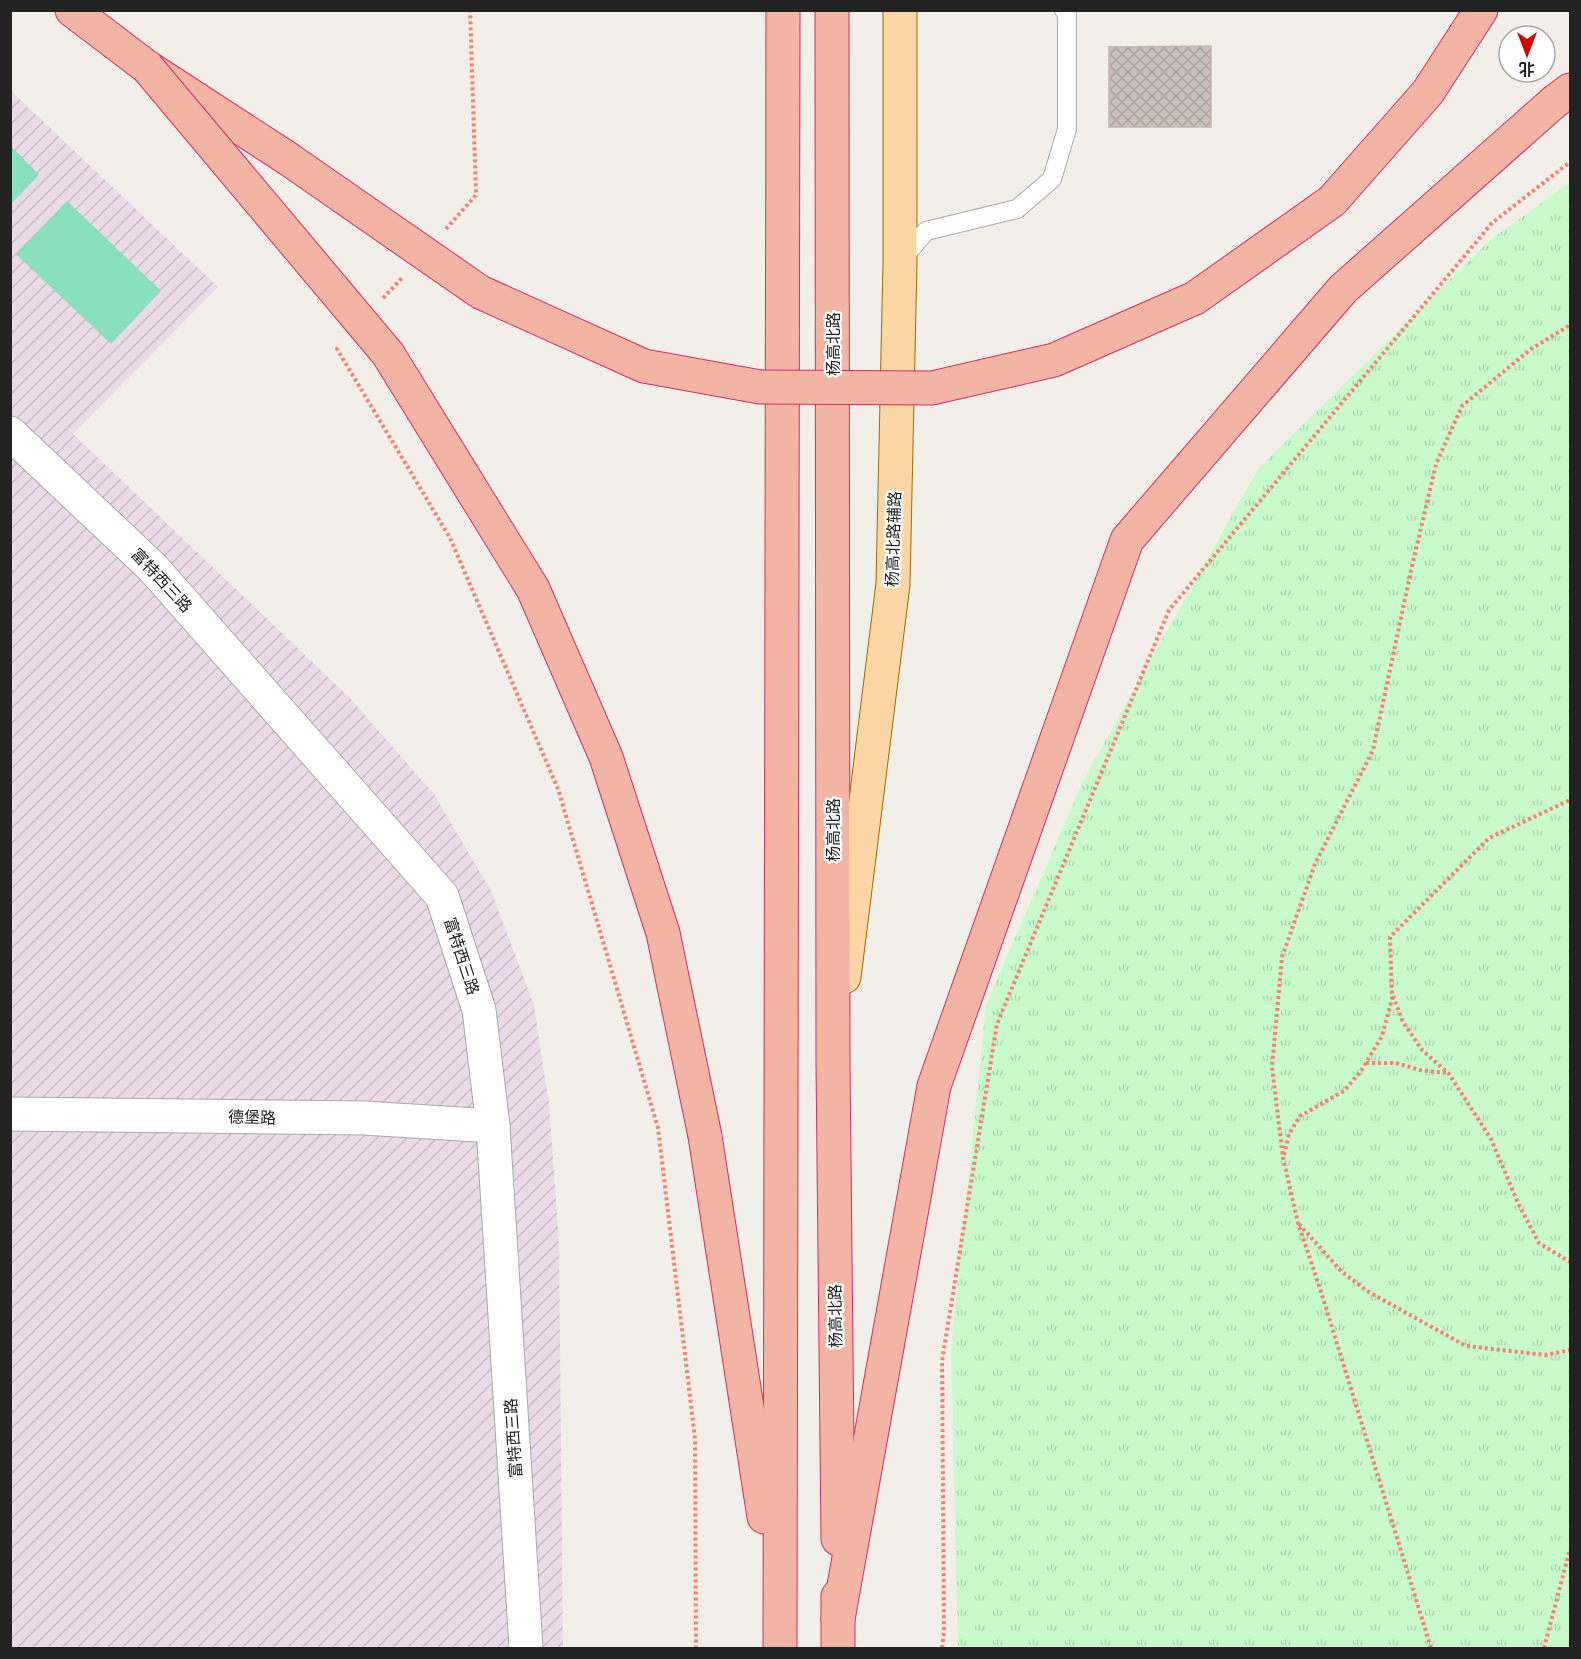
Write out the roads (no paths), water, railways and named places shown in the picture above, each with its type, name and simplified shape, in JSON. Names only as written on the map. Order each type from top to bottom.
[{"type":"highway","points":[[72,10],[147,67],[287,158],[480,292],[644,366],[760,387],[932,388],[1054,360],[1195,298],[1332,201],[1428,92],[1480,10]]},
{"type":"highway","points":[[780,1634],[783,10]]},
{"type":"highway","name":"杨高北路","points":[[832,10],[833,1065],[838,1634]]},
{"type":"highway","points":[[147,67],[388,354],[533,589],[606,757],[663,933],[705,1136],[780,1634]]},
{"type":"highway","points":[[838,1634],[934,1086],[1127,540],[1344,289],[1562,96]]},
{"type":"main road","name":"杨高北路辅路","points":[[833,1065],[893,584],[900,262],[900,10]]},
{"type":"street","name":"富特西三路","points":[[10,433],[153,568],[442,896],[479,1010],[493,1126],[526,1648]]},
{"type":"street","name":"德堡路","points":[[10,1114],[364,1118],[493,1126]]},
{"type":"lane","points":[[900,262],[926,231],[1017,209],[1052,179],[1067,129],[1067,14],[1064,10]]}]
